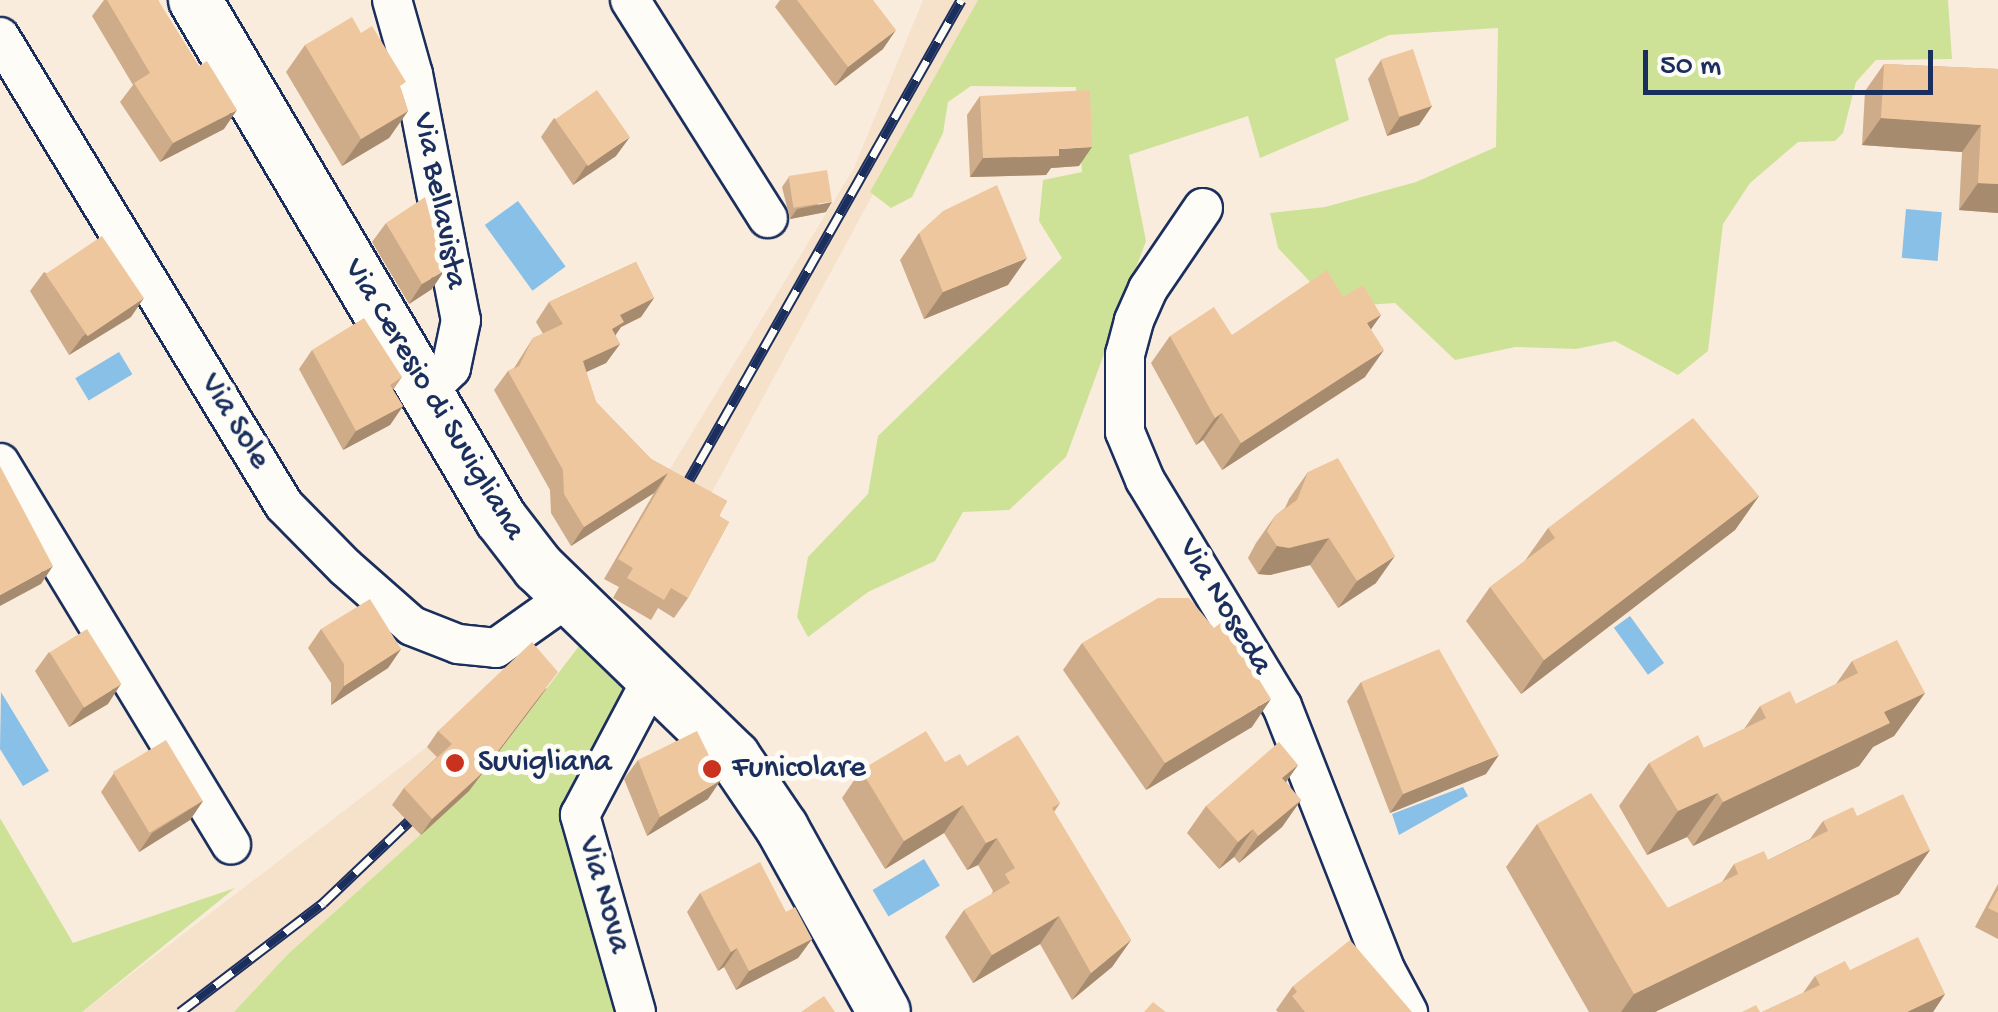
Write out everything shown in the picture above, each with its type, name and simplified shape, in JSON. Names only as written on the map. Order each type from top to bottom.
[{"type":"main road","name":"Via Ceresio di Suvigliana","points":[[195,0],[518,542],[568,597],[654,674],[758,789],[884,1012]]},
{"type":"street","name":"Via Bellavista","points":[[392,0],[413,74],[461,320],[451,368],[426,392]]},
{"type":"street","points":[[630,0],[768,218]]},
{"type":"street","name":"Via Sole","points":[[0,38],[284,506],[345,567],[412,626],[458,644],[496,648],[568,597]]},
{"type":"street","name":"Via Noseda","points":[[1203,208],[1148,288],[1134,321],[1125,354],[1126,432],[1146,480],[1282,706],[1386,972],[1408,1012]]},
{"type":"street","points":[[0,463],[231,845]]},
{"type":"street","name":"Via Nova","points":[[636,1012],[580,815],[654,674]]},
{"type":"shaded area","points":[[923,0],[978,0],[700,514],[657,490],[854,168]]},
{"type":"shaded area","points":[[472,705],[508,745],[469,791],[288,954],[234,1012],[82,1012],[427,747]]},
{"type":"green space","points":[[978,0],[1948,0],[1952,59],[1876,60],[1856,82],[1843,133],[1835,141],[1798,142],[1750,183],[1723,224],[1708,351],[1678,375],[1615,341],[1576,349],[1515,347],[1455,360],[1395,303],[1334,307],[1278,248],[1270,213],[1325,207],[1416,182],[1496,147],[1498,28],[1389,35],[1335,59],[1349,120],[1260,158],[1248,116],[1129,155],[1146,241],[1066,457],[1009,510],[963,512],[935,561],[868,592],[808,637],[797,617],[808,557],[868,494],[878,436],[1062,258],[1039,221],[1043,180],[1082,172],[1076,87],[971,86],[948,102],[943,133],[912,197],[891,208],[870,192]]},
{"type":"green space","points":[[579,646],[629,695],[580,815],[636,1012],[234,1012],[288,954],[469,791]]},
{"type":"green space","points":[[0,818],[73,943],[235,888],[82,1012],[0,1012]]},
{"type":"water","points":[[518,201],[566,267],[532,291],[485,225]]},
{"type":"water","points":[[1906,209],[1942,212],[1938,261],[1902,258]]},
{"type":"water","points":[[119,352],[132,374],[89,401],[75,378]]},
{"type":"water","points":[[1630,616],[1664,663],[1648,675],[1614,628]]},
{"type":"water","points":[[1,692],[49,771],[23,786],[0,749]]},
{"type":"water","points":[[1463,787],[1468,796],[1399,835],[1392,814]]},
{"type":"water","points":[[924,859],[940,886],[889,916],[873,890]]},
{"type":"building","points":[[107,0],[158,0],[199,66],[207,61],[237,110],[173,143],[134,83],[150,73]]},
{"type":"building","points":[[797,0],[873,0],[896,30],[848,67]]},
{"type":"building","points":[[352,17],[361,33],[372,26],[406,82],[400,86],[408,111],[361,139],[305,45]]},
{"type":"building","points":[[1413,49],[1432,106],[1399,117],[1381,60]]},
{"type":"building","points":[[1884,64],[1998,69],[1998,184],[1978,183],[1981,125],[1881,118]]},
{"type":"building","points":[[597,90],[630,137],[588,166],[555,119]]},
{"type":"building","points":[[1090,90],[1092,147],[1059,149],[1059,156],[983,158],[980,96]]},
{"type":"building","points":[[827,170],[832,202],[793,208],[788,176]]},
{"type":"building","points":[[997,185],[1027,258],[943,292],[919,233],[943,211]]},
{"type":"building","points":[[425,197],[445,270],[422,284],[386,223]]},
{"type":"building","points":[[102,236],[144,298],[88,336],[46,274]]},
{"type":"building","points":[[636,262],[654,298],[620,315],[624,322],[612,329],[620,344],[583,361],[596,402],[651,459],[727,501],[719,516],[729,522],[688,598],[671,588],[664,600],[627,578],[633,568],[618,559],[668,473],[584,527],[564,494],[563,470],[508,371],[519,366],[533,338],[563,324],[549,302]]},
{"type":"building","points":[[1327,270],[1343,297],[1363,285],[1381,315],[1367,323],[1384,350],[1241,443],[1222,413],[1215,418],[1170,336],[1214,307],[1232,335]]},
{"type":"building","points":[[364,318],[402,377],[390,385],[403,406],[356,431],[312,350]]},
{"type":"building","points":[[1693,418],[1759,496],[1544,660],[1490,587],[1555,538],[1548,528]]},
{"type":"building","points":[[1338,458],[1395,556],[1357,581],[1329,538],[1289,548],[1277,546],[1267,531],[1275,516],[1297,500],[1308,472]]},
{"type":"building","points":[[0,466],[53,566],[0,595]]},
{"type":"building","points":[[1158,598],[1189,598],[1214,628],[1223,621],[1271,699],[1165,763],[1082,643]]},
{"type":"building","points":[[370,599],[401,649],[344,686],[344,664],[321,629]]},
{"type":"building","points":[[87,629],[121,684],[84,707],[50,652]]},
{"type":"building","points":[[1897,640],[1925,693],[1884,712],[1890,723],[1723,802],[1718,793],[1678,811],[1649,763],[1698,735],[1704,748],[1766,718],[1760,706],[1790,691],[1796,704],[1858,673],[1852,661]]},
{"type":"building","points":[[532,642],[558,672],[480,775],[432,819],[404,788],[452,744],[438,731]]},
{"type":"building","points":[[1439,649],[1499,755],[1403,794],[1361,682]]},
{"type":"building","points":[[697,731],[721,780],[660,817],[638,760]]},
{"type":"building","points":[[926,731],[945,762],[960,754],[967,766],[1018,735],[1060,803],[1052,808],[1131,940],[1091,973],[1059,916],[992,955],[964,910],[1010,883],[1005,874],[1015,868],[997,838],[986,843],[963,805],[904,841],[861,770]]},
{"type":"building","points":[[166,740],[203,801],[149,833],[113,772]]},
{"type":"building","points":[[1279,742],[1298,765],[1282,778],[1301,800],[1258,836],[1253,829],[1238,842],[1206,806]]},
{"type":"building","points":[[1591,793],[1668,908],[1738,874],[1734,864],[1764,851],[1768,860],[1828,831],[1823,821],[1853,807],[1857,816],[1903,794],[1930,850],[1634,994],[1537,824]]},
{"type":"building","points":[[760,862],[786,912],[795,907],[812,939],[749,971],[737,948],[731,952],[700,893]]},
{"type":"building","points":[[1998,890],[1998,913],[1988,908]]},
{"type":"building","points":[[1918,937],[1945,994],[1907,1012],[1762,1012],[1820,985],[1815,976],[1845,961],[1850,970]]},
{"type":"building","points":[[1350,940],[1412,1012],[1305,1012],[1292,996],[1297,992],[1293,986]]},
{"type":"building","points":[[824,996],[835,1012],[801,1012]]},
{"type":"building","points":[[1153,1002],[1166,1012],[1144,1012]]},
{"type":"building","points":[[1756,1005],[1760,1012],[1742,1012]]},
{"type":"railway","points":[[677,501],[961,0]]},
{"type":"railway","points":[[180,1012],[323,903],[428,803]]},
{"type":"place","name":"Suvigliana","points":[[455,763]]},
{"type":"place","name":"Funicolare","points":[[712,769]]}]
